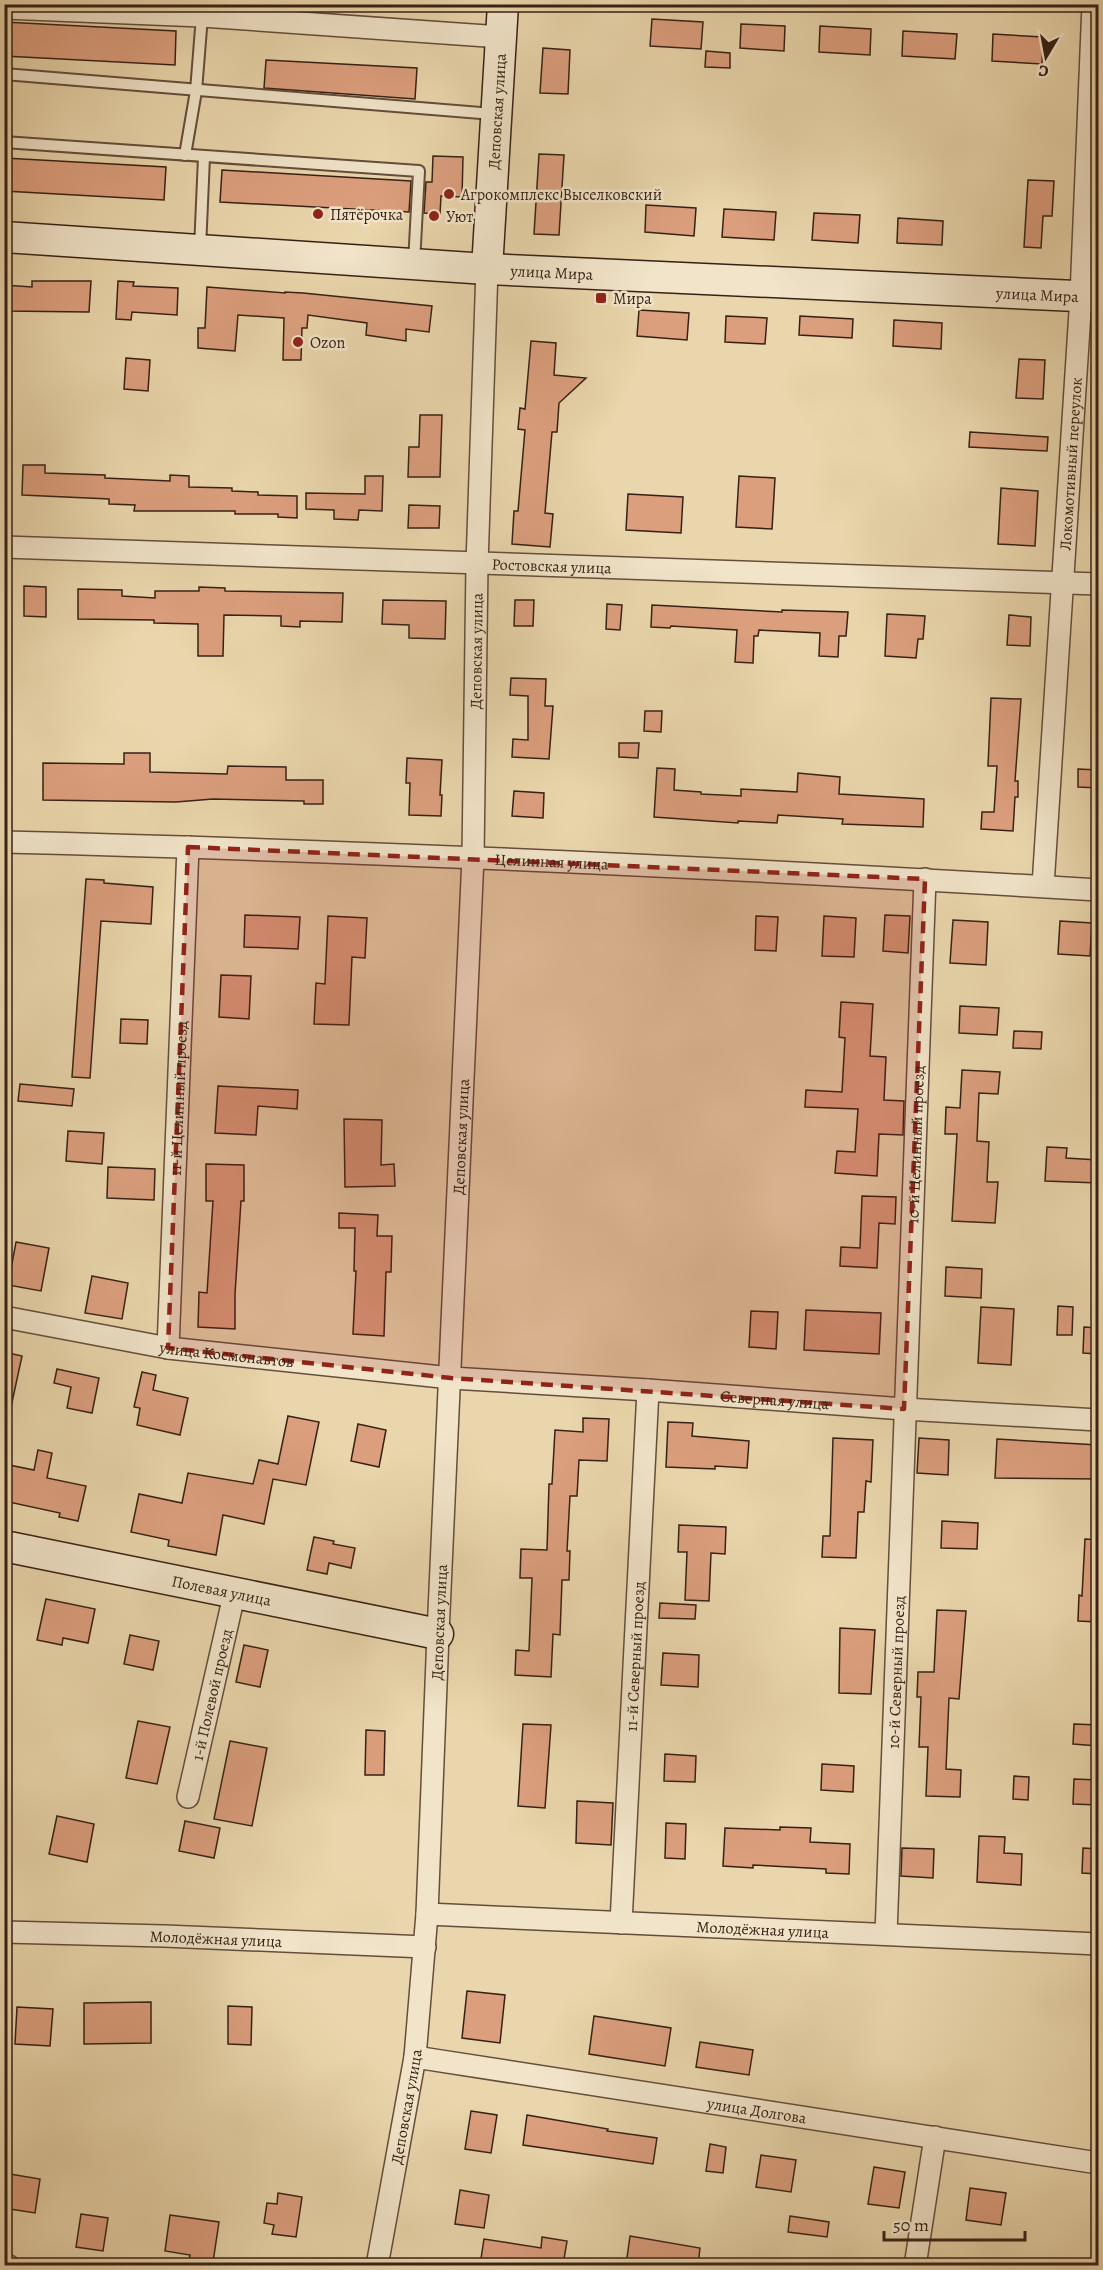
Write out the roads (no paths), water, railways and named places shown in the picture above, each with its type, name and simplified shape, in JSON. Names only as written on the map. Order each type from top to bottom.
[{"type":"street","name":"Деповская улица","points":[[377,2265],[415,2057],[427,1914],[473,857],[477,564],[487,269],[503,4]]},
{"type":"street","name":"Локомотивный переулок","points":[[1043,886],[1062,582],[1090,296],[1094,4]]},
{"type":"street","points":[[4,8],[202,16],[501,37]]},
{"type":"street","name":"улица Мира","points":[[4,237],[487,269],[1090,296]]},
{"type":"street","name":"Ростовская улица","points":[[4,547],[1098,584]]},
{"type":"street","name":"Целинная улица","points":[[4,842],[473,857],[925,879],[1098,890]]},
{"type":"street","name":"11-й Целинный проезд","points":[[168,1347],[188,847]]},
{"type":"street","name":"10-й Целинный проезд","points":[[904,1409],[925,879]]},
{"type":"street","name":"улица Космонавтов","points":[[4,1317],[168,1347],[451,1378]]},
{"type":"street","name":"Северная улица","points":[[451,1378],[1098,1420]]},
{"type":"street","name":"11-й Северный проезд","points":[[621,1923],[648,1390]]},
{"type":"street","name":"10-й Северный проезд","points":[[886,1934],[904,1409]]},
{"type":"street","name":"Полевая улица","points":[[4,1546],[235,1591],[438,1634]]},
{"type":"street","name":"1-й Полевой проезд","points":[[188,1797],[235,1591]]},
{"type":"street","name":"Молодёжная улица","points":[[427,1914],[1098,1944]]},
{"type":"street","name":"Молодёжная улица","points":[[4,1932],[425,1947]]},
{"type":"street","name":"улица Долгова","points":[[415,2057],[1098,2163]]},
{"type":"street","points":[[915,2265],[935,2137]]},
{"type":"lane","points":[[185,155],[196,91],[202,16]]},
{"type":"lane","points":[[4,74],[496,115]]},
{"type":"lane","points":[[4,142],[419,171],[414,263]]},
{"type":"lane","points":[[200,251],[204,157]]},
{"type":"place","name":"Агрокомплекс Выселковский","points":[[449,194]]},
{"type":"place","name":"Пятёрочка","points":[[318,214]]},
{"type":"place","name":"Уют","points":[[434,216]]},
{"type":"place","name":"Мира","points":[[601,298]]},
{"type":"place","name":"Ozon","points":[[298,342]]}]
